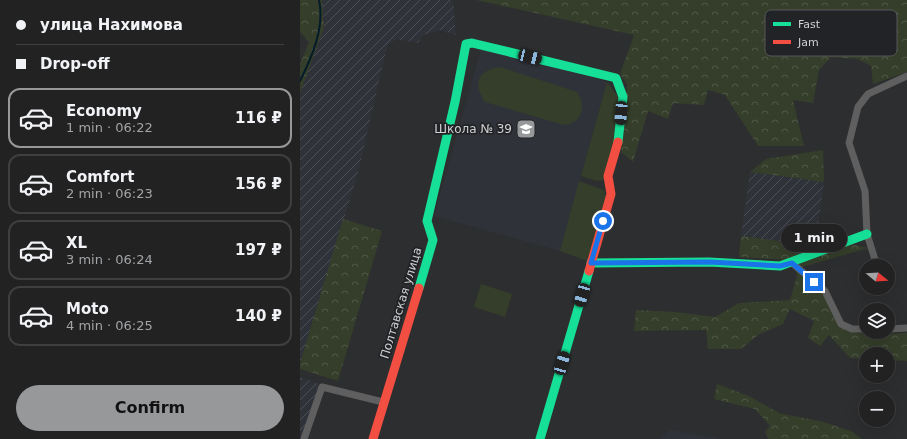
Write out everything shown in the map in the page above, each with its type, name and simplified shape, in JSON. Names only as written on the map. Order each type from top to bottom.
[{"type":"street","name":"Полтавская улица","points":[[372,439],[433,240],[427,221],[460,80],[466,44],[472,43],[616,78],[623,97],[618,144],[608,176],[611,194],[591,263]]},
{"type":"street","points":[[875,259],[867,234],[865,191],[849,143],[858,107],[868,94],[907,76]]},
{"type":"street","points":[[544,439],[540,439],[591,263],[710,262],[780,266],[792,263],[867,234]]},
{"type":"street","points":[[792,263],[825,291],[841,324],[852,329],[859,329]]},
{"type":"street","points":[[895,329],[907,328]]},
{"type":"street","points":[[304,439],[322,387],[383,402]]},
{"type":"shaded area","points":[[322,0],[453,0],[456,35],[440,30],[423,35],[418,43],[396,39],[387,46],[358,173],[300,363],[300,93],[324,28]]},
{"type":"shaded area","name":"Школа № 39","points":[[482,46],[607,82],[560,251],[434,216]]},
{"type":"shaded area","points":[[750,172],[824,182],[815,246],[741,236]]},
{"type":"shaded area","points":[[300,377],[319,384],[301,439],[300,439]]},
{"type":"shaded area","points":[[670,430],[722,439],[660,439]]},
{"type":"green space","points":[[300,0],[322,0],[324,28],[300,93],[300,64],[309,42],[300,32]]},
{"type":"green space","points":[[476,0],[907,0],[907,72],[873,84],[871,66],[858,59],[831,57],[819,70],[813,103],[793,100],[804,146],[758,146],[725,95],[708,90],[704,105],[673,103],[668,119],[648,111],[633,162],[621,152],[627,84],[620,74],[634,35]]},
{"type":"green space","points":[[500,67],[577,92],[582,103],[579,117],[570,124],[564,125],[485,102],[479,89],[479,79],[487,71]]},
{"type":"green space","points":[[607,82],[619,98],[615,143],[604,180],[597,181],[581,176]]},
{"type":"green space","points":[[823,150],[824,182],[750,172],[766,159]]},
{"type":"green space","points":[[579,181],[604,190],[606,196],[587,261],[560,251]]},
{"type":"green space","points":[[343,219],[382,231],[338,381],[300,369],[300,363]]},
{"type":"green space","points":[[741,236],[815,246],[819,251],[792,260],[739,257]]},
{"type":"green space","points":[[848,243],[868,248],[802,267],[798,264]]},
{"type":"green space","points":[[796,271],[820,290],[836,321],[842,327],[859,333],[859,339],[895,339],[895,333],[907,333],[907,361],[895,360],[895,347],[859,347],[859,359],[850,358],[829,335],[820,346],[808,338],[814,321],[790,309],[783,324],[758,335],[741,349],[708,349],[706,330],[634,331],[636,310],[675,312],[715,317],[739,303],[790,300],[797,276]]},
{"type":"green space","points":[[481,284],[512,294],[505,317],[474,307]]},
{"type":"green space","points":[[717,384],[749,396],[779,413],[824,422],[853,432],[862,439],[769,439],[765,432],[770,426],[755,409],[714,399]]},
{"type":"waterway","points":[[300,81],[313,52],[319,31],[319,0]]},
{"type":"traffic: fast","points":[[419,288],[433,240],[427,221],[455,102],[466,44],[472,43],[616,78],[623,97],[618,142]]},
{"type":"traffic: fast","points":[[591,263],[709,262],[780,266],[867,234]]},
{"type":"traffic: fast","points":[[540,439],[589,271]]},
{"type":"traffic: jam","points":[[589,271],[611,194],[608,176],[618,142]]},
{"type":"traffic: jam","points":[[373,439],[419,288]]},
{"type":"place","name":"Школа № 39","points":[[526,129]]},
{"type":"route","points":[[603,221],[591,263],[710,262],[780,266],[792,263],[814,282]]}]
